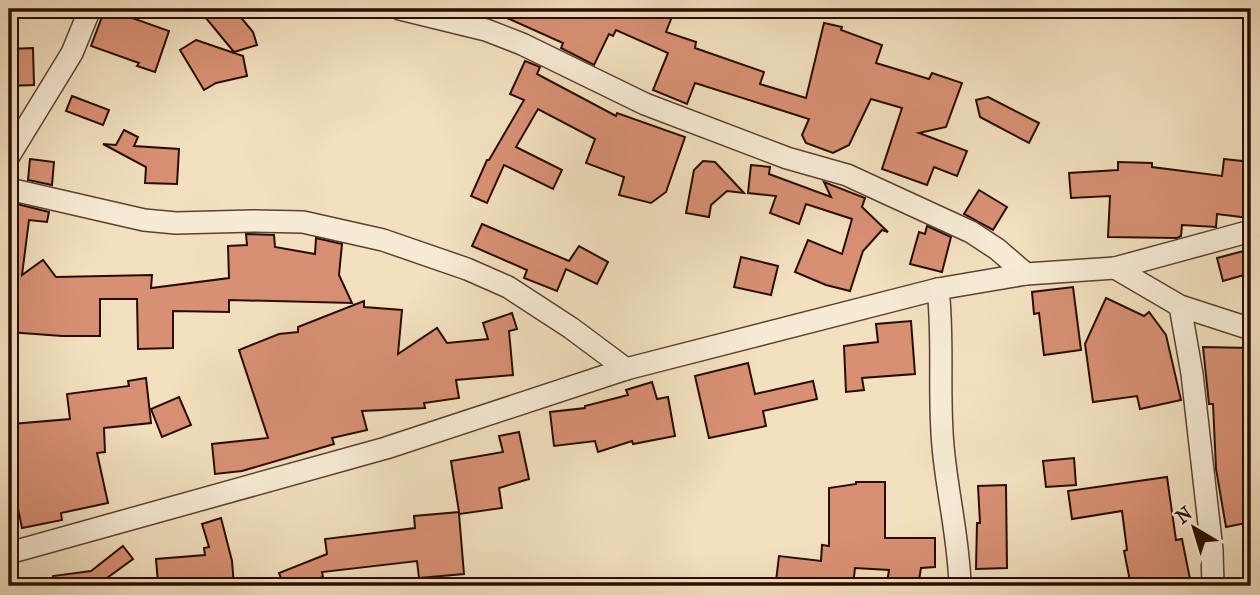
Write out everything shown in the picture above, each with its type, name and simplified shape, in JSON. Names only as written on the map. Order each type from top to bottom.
[{"type":"street","points":[[9,156],[66,65],[82,34],[90,9]]},
{"type":"street","points":[[400,9],[486,30],[522,44],[645,104],[787,158],[846,175],[971,232],[997,249],[1026,274]]},
{"type":"street","points":[[9,189],[144,220],[176,223],[303,222],[352,231],[394,243],[508,286],[581,334],[626,369]]},
{"type":"street","points":[[11,545],[386,448],[626,369],[938,289],[1026,274],[1115,268],[1251,231]]},
{"type":"street","points":[[1115,268],[1180,306],[1251,330]]},
{"type":"street","points":[[938,289],[942,319],[940,379],[943,447],[957,541],[960,586]]},
{"type":"street","points":[[1180,306],[1192,374],[1212,550],[1213,586]]},
{"type":"building","points":[[105,9],[135,9],[132,18],[169,31],[155,72],[137,66],[139,63],[91,46]]},
{"type":"building","points":[[215,9],[234,9],[253,32],[257,45],[234,52],[205,17]]},
{"type":"building","points":[[487,9],[675,9],[666,32],[696,42],[695,48],[764,72],[760,84],[806,98],[824,23],[842,27],[841,30],[882,45],[876,63],[929,79],[932,73],[962,83],[946,127],[919,133],[967,151],[957,176],[934,167],[927,185],[882,169],[902,108],[871,99],[849,145],[833,153],[806,143],[802,135],[809,119],[695,83],[687,104],[653,90],[668,53],[616,30],[613,36],[609,34],[594,65],[561,48],[563,43]]},
{"type":"building","points":[[196,40],[243,56],[247,76],[216,83],[204,90],[180,50]]},
{"type":"building","points":[[33,48],[34,85],[9,86],[9,49]]},
{"type":"building","points":[[525,61],[540,67],[537,74],[616,116],[617,113],[685,137],[666,192],[651,203],[619,195],[624,177],[586,163],[595,139],[538,109],[516,147],[562,170],[553,189],[504,165],[487,203],[471,196],[487,160],[524,100],[510,94]]},
{"type":"building","points":[[72,96],[109,110],[103,125],[66,111]]},
{"type":"building","points":[[988,97],[1039,123],[1029,143],[980,117],[976,100]]},
{"type":"building","points":[[124,130],[138,137],[134,146],[179,149],[177,184],[145,183],[146,167],[103,144],[116,145]]},
{"type":"building","points":[[30,159],[54,162],[52,185],[28,180]]},
{"type":"building","points":[[1224,159],[1251,162],[1250,218],[1217,214],[1216,227],[1182,225],[1181,236],[1177,238],[1108,237],[1110,196],[1071,198],[1069,173],[1118,170],[1118,162],[1152,163],[1152,167],[1222,176]]},
{"type":"building","points":[[703,161],[715,162],[744,193],[727,191],[711,205],[709,217],[686,213],[694,170]]},
{"type":"building","points":[[751,165],[770,167],[769,174],[831,197],[824,182],[865,198],[862,207],[888,232],[882,230],[863,251],[850,291],[826,285],[795,272],[808,240],[842,254],[852,219],[806,204],[799,224],[770,213],[776,196],[748,193]]},
{"type":"building","points":[[979,190],[1007,207],[993,230],[964,214]]},
{"type":"building","points":[[9,202],[49,212],[47,222],[29,220],[22,275],[43,260],[56,277],[152,275],[151,288],[229,278],[228,246],[247,245],[246,234],[274,235],[275,247],[315,254],[316,238],[342,244],[339,275],[352,303],[229,300],[229,312],[173,311],[173,348],[138,349],[137,299],[100,299],[100,336],[9,332]]},
{"type":"building","points":[[482,224],[569,261],[579,246],[608,262],[597,284],[566,269],[557,291],[524,278],[527,270],[472,246]]},
{"type":"building","points":[[927,226],[951,237],[942,272],[910,264],[919,232],[925,234]]},
{"type":"building","points":[[1251,249],[1251,273],[1223,281],[1217,258]]},
{"type":"building","points":[[741,257],[778,266],[771,295],[734,287]]},
{"type":"building","points":[[1073,287],[1081,350],[1044,355],[1039,313],[1034,314],[1032,292]]},
{"type":"building","points":[[1106,298],[1144,316],[1149,312],[1166,335],[1181,400],[1140,409],[1137,396],[1093,402],[1085,344]]},
{"type":"building","points":[[364,301],[364,307],[402,310],[398,354],[437,328],[447,343],[488,339],[483,323],[512,313],[517,329],[509,331],[513,375],[456,380],[459,398],[424,403],[425,408],[362,411],[367,430],[332,438],[334,444],[242,471],[215,474],[212,444],[268,438],[239,350],[279,334],[298,332],[298,327]]},
{"type":"building","points":[[911,321],[915,374],[862,378],[864,390],[846,392],[844,346],[878,342],[876,324]]},
{"type":"building","points":[[1203,347],[1251,348],[1251,522],[1226,527],[1216,469],[1213,404],[1209,404]]},
{"type":"building","points":[[748,363],[755,394],[813,381],[817,399],[763,411],[766,426],[709,438],[695,376]]},
{"type":"building","points":[[146,378],[151,423],[104,428],[105,452],[97,453],[108,503],[61,513],[62,520],[22,528],[12,480],[9,481],[9,456],[14,456],[12,424],[70,419],[67,394],[129,386],[128,381]]},
{"type":"building","points":[[652,382],[657,399],[668,397],[675,436],[633,444],[632,441],[598,452],[595,441],[554,446],[550,412],[585,408],[628,395],[626,390]]},
{"type":"building","points":[[179,397],[191,425],[162,437],[151,409]]},
{"type":"building","points":[[519,432],[529,479],[499,488],[502,508],[459,514],[464,574],[419,578],[417,561],[322,572],[323,577],[299,586],[284,586],[279,573],[327,554],[325,539],[415,528],[414,516],[459,512],[451,461],[503,452],[499,436]]},
{"type":"building","points":[[1074,458],[1076,485],[1046,487],[1043,461]]},
{"type":"building","points":[[1167,477],[1176,540],[1182,539],[1191,584],[1131,586],[1124,551],[1127,550],[1122,511],[1072,519],[1068,491]]},
{"type":"building","points":[[856,482],[885,482],[885,538],[935,538],[935,567],[921,568],[918,586],[887,583],[889,570],[855,568],[853,586],[776,581],[779,556],[821,561],[822,545],[829,546],[829,488]]},
{"type":"building","points":[[1006,485],[1007,568],[976,569],[977,523],[980,523],[978,486]]},
{"type":"building","points":[[221,518],[232,561],[234,586],[211,586],[211,579],[158,583],[156,559],[205,555],[204,548],[209,547],[202,524]]},
{"type":"building","points":[[123,546],[133,559],[96,586],[54,586],[53,576],[91,571]]}]
